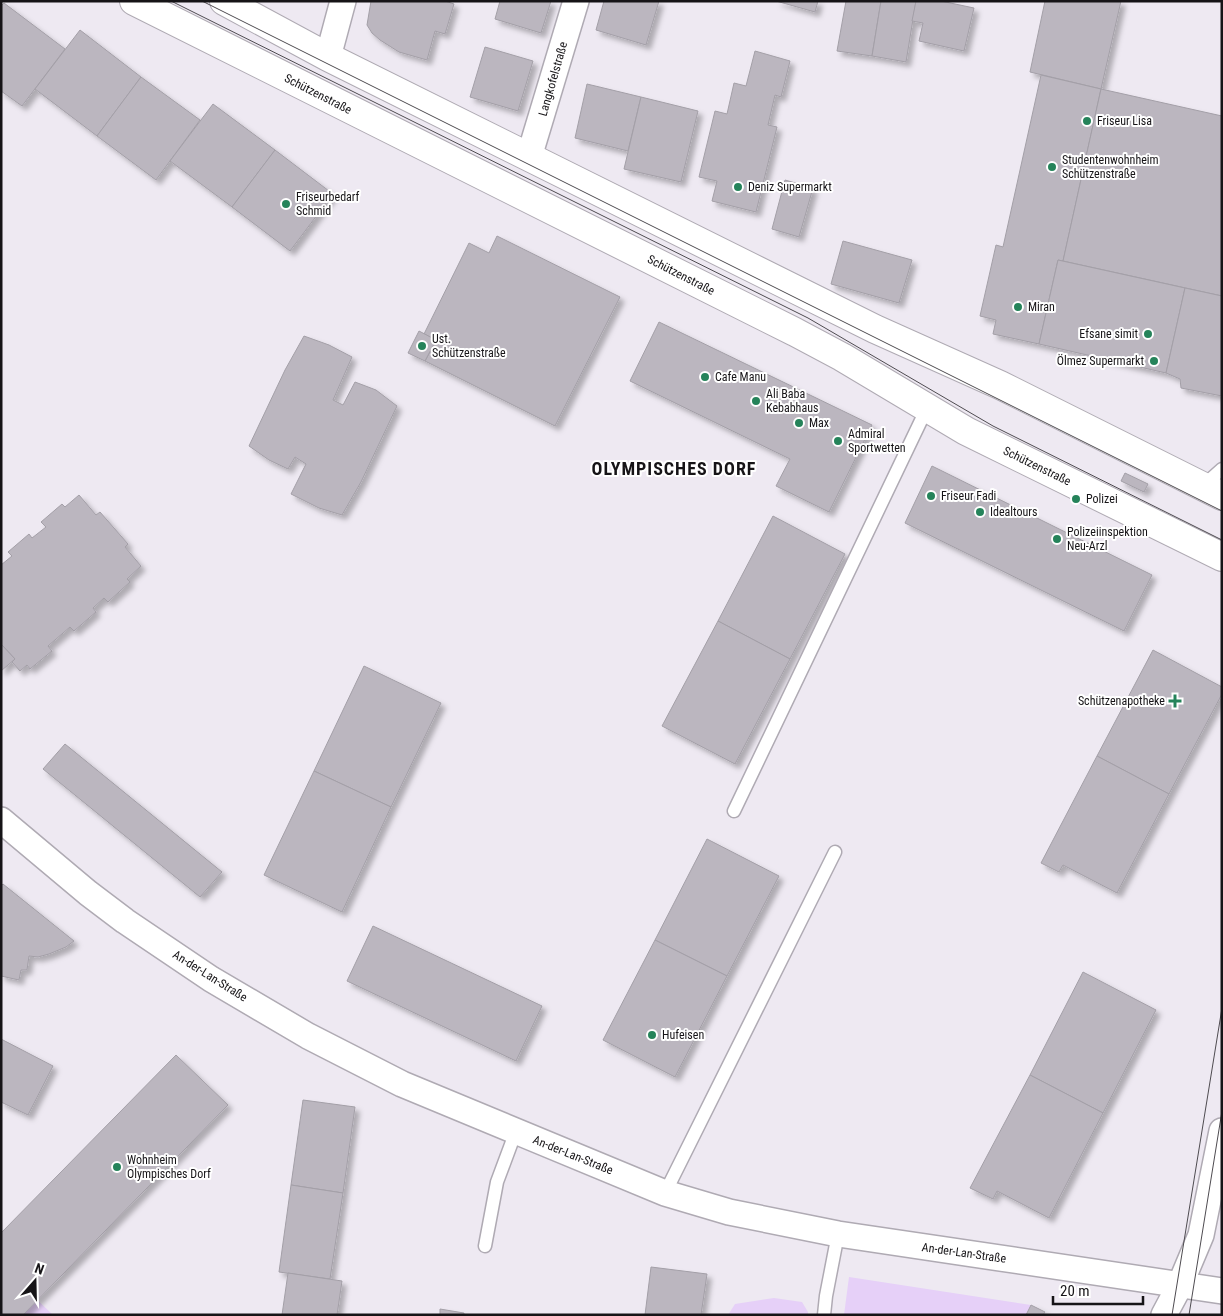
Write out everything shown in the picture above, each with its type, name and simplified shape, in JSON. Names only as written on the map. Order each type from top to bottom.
[{"type":"street","name":"Schützenstraße","points":[[134,1],[795,332],[842,357],[966,431],[1222,557]]},
{"type":"street","points":[[224,1],[328,57],[875,329],[1216,484]]},
{"type":"street","points":[[328,57],[344,1]]},
{"type":"street","name":"Langkofelstraße","points":[[530,157],[576,1]]},
{"type":"street","name":"An-der-Lan-Straße","points":[[1,820],[88,893],[125,921],[212,979],[308,1036],[402,1084],[665,1193],[729,1212],[838,1234],[1222,1291]]},
{"type":"street","points":[[1164,1315],[1180,1285],[1201,1235],[1222,1131]]},
{"type":"lane","points":[[734,812],[927,408]]},
{"type":"lane","points":[[665,1193],[835,852]]},
{"type":"lane","points":[[485,1246],[497,1182],[516,1131]]},
{"type":"lane","points":[[824,1315],[838,1234]]},
{"type":"shaded area","points":[[1,1265],[53,1315],[1,1315]]},
{"type":"shaded area","points":[[849,1277],[1031,1305],[1026,1315],[844,1315]]},
{"type":"shaded area","points":[[774,1298],[802,1302],[808,1315],[728,1315],[735,1304]]},
{"type":"building","points":[[371,1],[445,1],[454,4],[445,34],[435,31],[427,60],[399,52],[372,33],[367,25]]},
{"type":"building","points":[[500,1],[551,1],[541,33],[495,19]]},
{"type":"building","points":[[604,1],[659,1],[646,45],[596,30]]},
{"type":"building","points":[[776,1],[818,1],[815,12]]},
{"type":"building","points":[[846,1],[881,1],[872,56],[837,51]]},
{"type":"building","points":[[881,1],[916,1],[906,62],[872,56]]},
{"type":"building","points":[[916,1],[941,1],[974,8],[964,51],[919,41],[923,23],[912,21]]},
{"type":"building","points":[[1045,1],[1121,1],[1101,89],[1030,72]]},
{"type":"building","points":[[4,3],[65,49],[22,106],[1,91],[1,6]]},
{"type":"building","points":[[80,30],[141,77],[97,136],[35,89]]},
{"type":"building","points":[[485,47],[533,61],[518,111],[470,97]]},
{"type":"building","points":[[755,51],[790,61],[781,97],[775,95],[768,125],[777,127],[756,212],[712,201],[717,181],[699,177],[715,111],[727,114],[734,83],[746,86]]},
{"type":"building","name":"Studentenwohnheim Schützenstraße","points":[[1041,75],[1101,89],[1063,261],[1058,260],[1039,344],[993,334],[996,320],[980,316],[996,245],[1003,247]]},
{"type":"building","points":[[141,77],[200,120],[156,180],[97,136]]},
{"type":"building","points":[[587,84],[641,97],[628,151],[575,138]]},
{"type":"building","points":[[1101,89],[1222,116],[1222,296],[1063,261]]},
{"type":"building","points":[[641,97],[698,111],[681,182],[624,169]]},
{"type":"building","points":[[213,104],[275,150],[232,207],[170,161]]},
{"type":"building","points":[[275,150],[333,194],[290,251],[232,207]]},
{"type":"building","points":[[785,180],[813,188],[799,237],[772,229]]},
{"type":"building","points":[[497,236],[620,297],[555,426],[425,361],[436,340],[424,334],[469,243],[489,253]]},
{"type":"building","points":[[843,241],[912,260],[899,303],[831,284]]},
{"type":"building","points":[[1058,260],[1185,288],[1166,373],[1039,344]]},
{"type":"building","points":[[1185,288],[1222,296],[1222,396],[1181,388],[1180,379],[1166,373]]},
{"type":"building","points":[[659,322],[872,425],[829,512],[776,486],[790,459],[630,381]]},
{"type":"building","name":"Ust. Schützenstraße","points":[[419,331],[436,340],[425,361],[408,353]]},
{"type":"building","points":[[304,336],[329,345],[352,357],[333,400],[343,405],[355,382],[376,390],[397,406],[361,482],[342,515],[319,508],[291,494],[306,464],[295,457],[288,469],[269,460],[249,446],[285,370]]},
{"type":"building","points":[[932,466],[1152,575],[1124,631],[905,523]]},
{"type":"building","points":[[1125,473],[1148,484],[1144,492],[1121,481]]},
{"type":"building","points":[[79,495],[96,515],[100,512],[128,544],[125,547],[141,566],[127,579],[130,582],[108,602],[104,598],[93,608],[96,612],[74,631],[70,627],[48,646],[52,651],[30,669],[27,665],[20,671],[12,662],[15,659],[1,644],[1,565],[12,556],[8,552],[29,534],[32,538],[46,527],[41,522],[62,504],[65,507]]},
{"type":"building","points":[[773,516],[845,554],[790,659],[718,621]]},
{"type":"building","points":[[718,621],[790,659],[735,764],[662,726]]},
{"type":"building","points":[[1,644],[15,659],[1,671]]},
{"type":"building","points":[[1153,650],[1222,687],[1222,694],[1169,794],[1097,756]]},
{"type":"building","points":[[364,666],[441,703],[391,807],[314,771]]},
{"type":"building","points":[[65,744],[222,872],[200,897],[43,769]]},
{"type":"building","points":[[1097,756],[1169,794],[1117,893],[1063,865],[1059,872],[1041,863]]},
{"type":"building","points":[[314,771],[391,807],[342,912],[264,875]]},
{"type":"building","points":[[707,839],[779,876],[727,976],[655,940]]},
{"type":"building","points":[[3,884],[74,941],[66,947],[49,954],[38,957],[29,956],[27,970],[21,970],[19,980],[1,976],[1,886]]},
{"type":"building","points":[[373,926],[542,1006],[516,1061],[347,981]]},
{"type":"building","points":[[655,940],[727,976],[675,1077],[603,1040]]},
{"type":"building","points":[[1083,972],[1156,1010],[1103,1113],[1030,1075]]},
{"type":"building","points":[[1,1039],[53,1066],[28,1115],[1,1102]]},
{"type":"building","name":"Wohnheim Olympisches Dorf","points":[[176,1055],[228,1105],[23,1315],[1,1315],[1,1233]]},
{"type":"building","points":[[1030,1075],[1103,1113],[1049,1218],[997,1191],[993,1199],[970,1188]]},
{"type":"building","points":[[303,1100],[355,1107],[343,1193],[291,1185]]},
{"type":"building","points":[[291,1185],[343,1193],[330,1279],[279,1272]]},
{"type":"building","points":[[651,1267],[707,1274],[701,1315],[645,1315]]},
{"type":"building","points":[[288,1273],[342,1281],[337,1315],[282,1315]]},
{"type":"building","points":[[1031,1305],[1045,1312],[1043,1315],[1026,1315]]},
{"type":"building","points":[[440,1309],[464,1313],[464,1315],[440,1315]]},
{"type":"tram line","points":[[171,1],[808,318],[993,426],[1222,540]]},
{"type":"tram line","points":[[202,1],[1222,511]]},
{"type":"tram line","points":[[1172,1315],[1222,1008]]},
{"type":"tram line","points":[[1189,1315],[1222,1111]]},
{"type":"place","name":"Friseur Lisa","points":[[1087,121]]},
{"type":"place","name":"Studentenwohnheim Schützenstraße","points":[[1052,167]]},
{"type":"place","name":"Deniz Supermarkt","points":[[738,187]]},
{"type":"place","name":"Friseurbedarf Schmid","points":[[286,204]]},
{"type":"place","name":"Miran","points":[[1018,307]]},
{"type":"place","name":"Efsane simit","points":[[1148,334]]},
{"type":"place","name":"Ust. Schützenstraße","points":[[422,346]]},
{"type":"place","name":"Ölmez Supermarkt","points":[[1154,361]]},
{"type":"place","name":"Cafe Manu","points":[[705,377]]},
{"type":"place","name":"Ali Baba Kebabhaus","points":[[756,401]]},
{"type":"place","name":"Max","points":[[799,423]]},
{"type":"place","name":"Admiral Sportwetten","points":[[838,441]]},
{"type":"place","name":"Friseur Fadi","points":[[931,496]]},
{"type":"place","name":"Polizei","points":[[1076,499]]},
{"type":"place","name":"Idealtours","points":[[980,512]]},
{"type":"place","name":"Polizeiinspektion Neu-Arzl","points":[[1057,539]]},
{"type":"place","name":"Schützenapotheke","points":[[1175,701]]},
{"type":"place","name":"Hufeisen","points":[[652,1035]]},
{"type":"place","name":"Wohnheim Olympisches Dorf","points":[[117,1167]]},
{"type":"district","name":"OLYMPISCHES DORF","points":[[674,468]]}]
